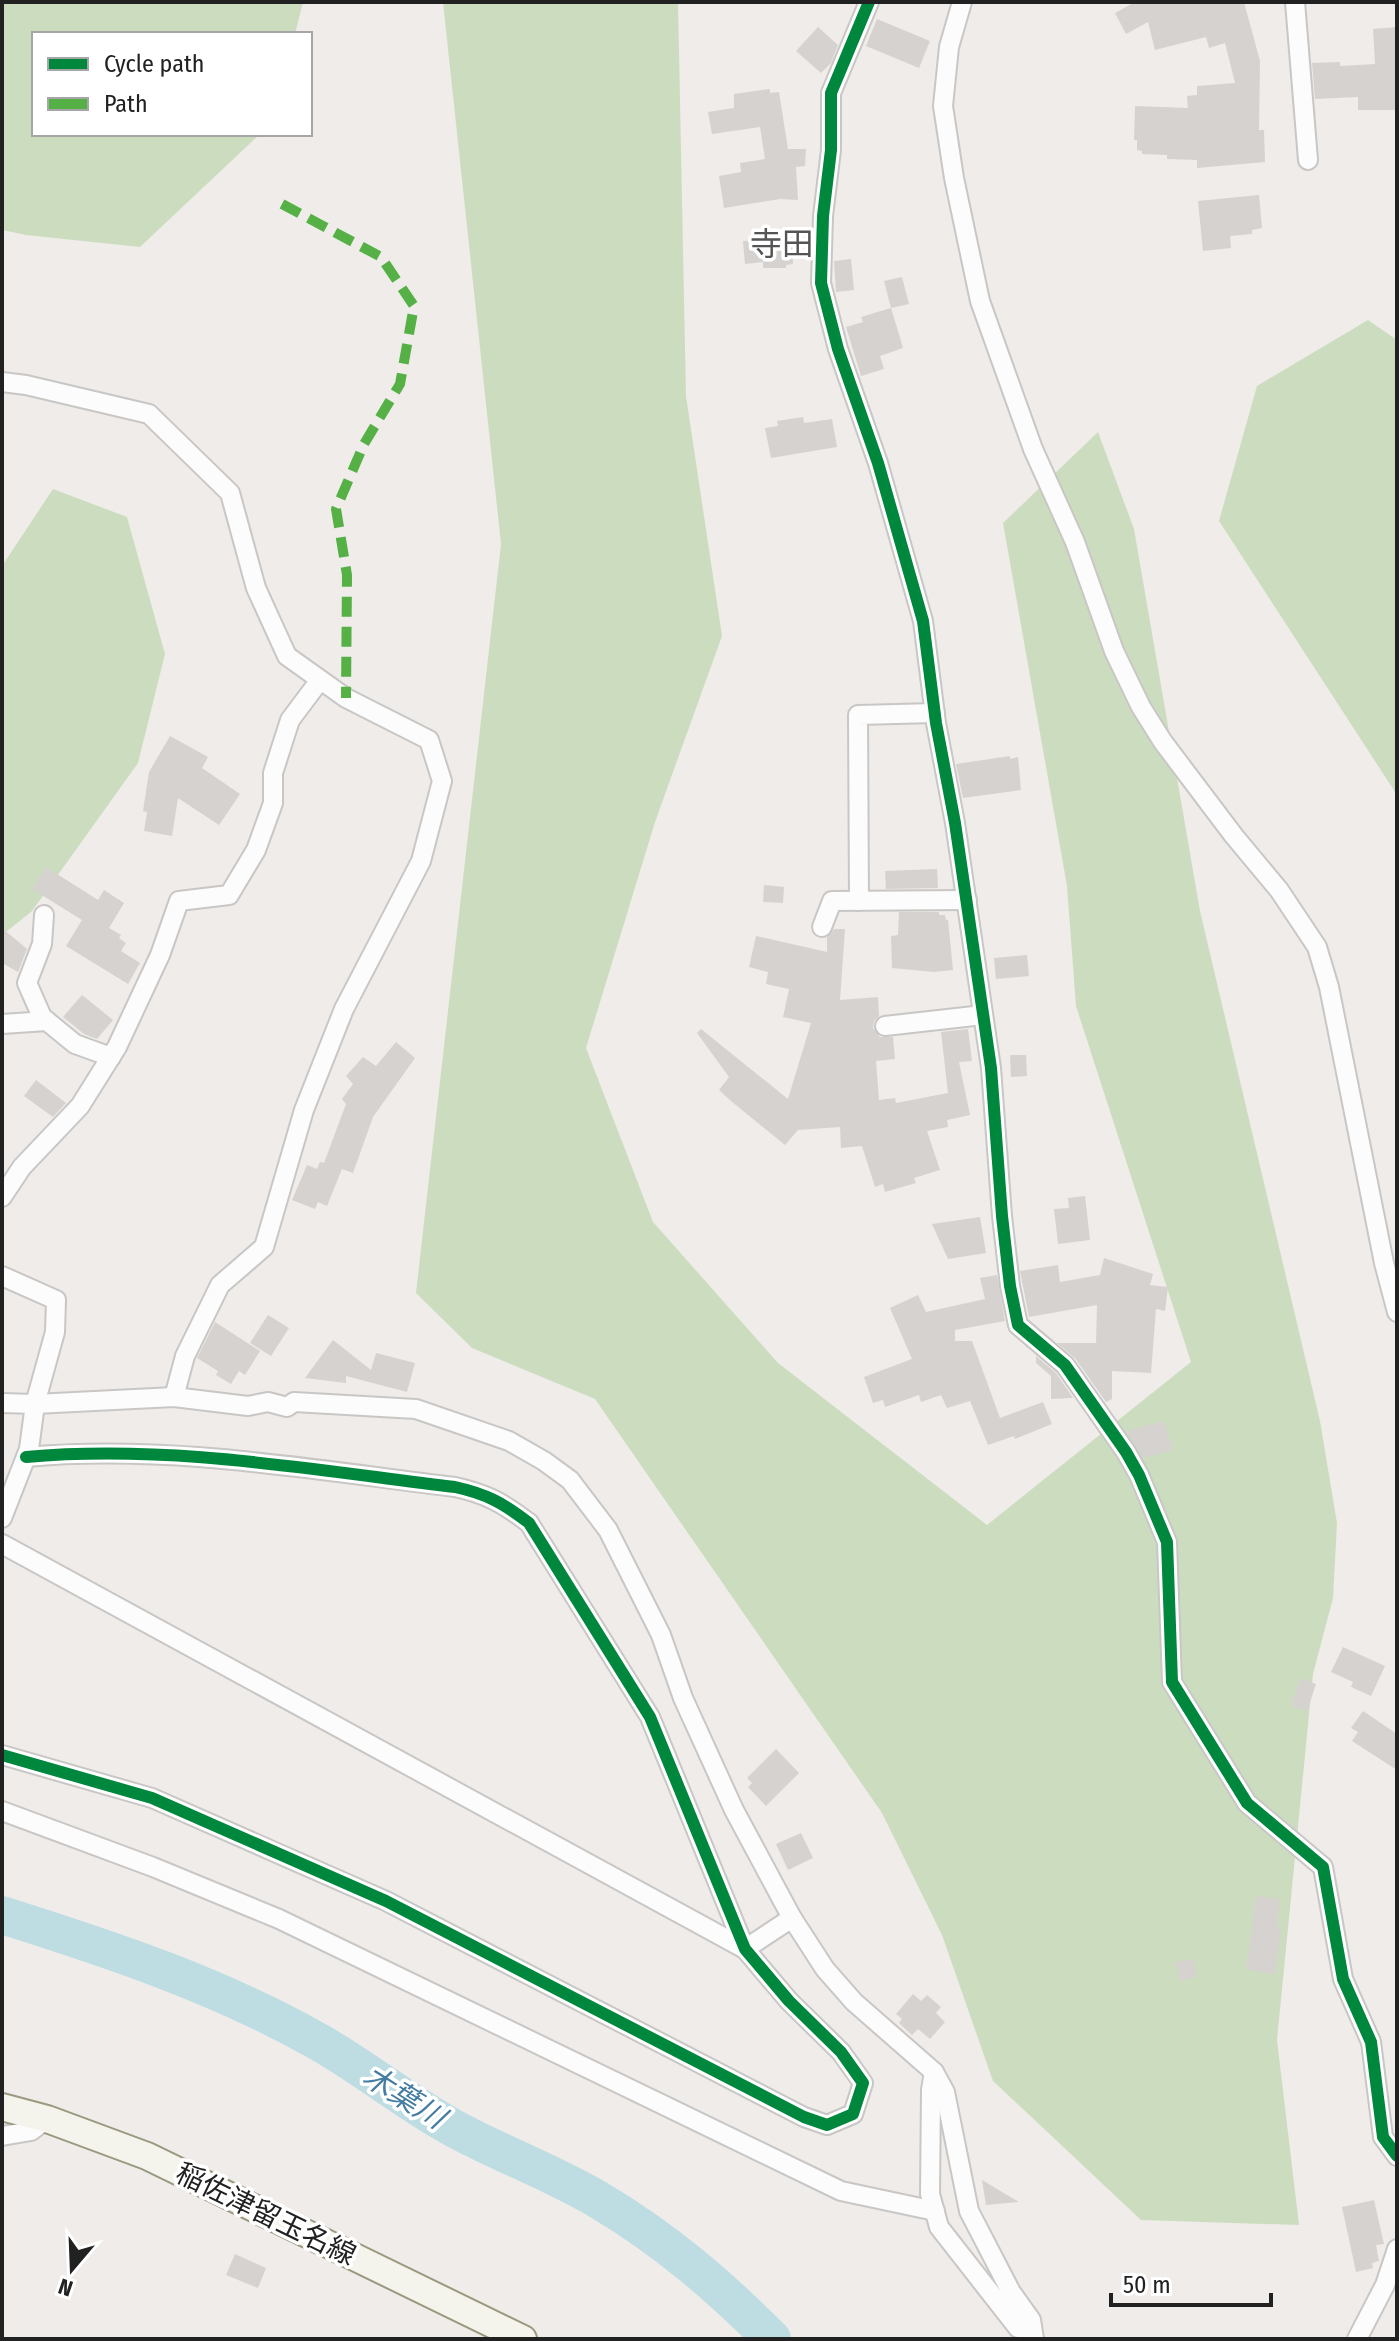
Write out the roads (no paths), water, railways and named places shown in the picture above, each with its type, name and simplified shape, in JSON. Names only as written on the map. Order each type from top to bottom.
[{"type":"main road","name":"稲佐津留玉名線","points":[[2,2107],[47,2119],[147,2156],[523,2339]]},
{"type":"street","points":[[869,2],[831,93],[831,150],[823,216],[821,283],[838,349],[878,463],[923,621],[991,1068],[1002,1216],[1018,1325],[1065,1365],[1139,1475],[1167,1542],[1172,1682],[1247,1803],[1323,1867],[1343,1979],[1371,2042],[1383,2137],[1397,2156]]},
{"type":"street","points":[[962,2],[949,47],[943,106],[954,178],[980,301],[1033,449],[1075,542],[1114,651],[1141,707],[1234,836],[1279,890],[1317,947],[1329,987],[1384,1263],[1397,1312]]},
{"type":"street","points":[[1295,2],[1308,160]]},
{"type":"street","points":[[2,382],[149,414],[230,493],[256,588],[287,656],[346,698],[429,740],[442,781],[421,861],[344,1009],[304,1110],[264,1247],[220,1285],[185,1356],[174,1397]]},
{"type":"street","points":[[2,1197],[22,1167],[80,1106],[111,1057],[160,955],[179,901],[229,895],[256,850],[273,803],[273,773],[290,720],[320,680]]},
{"type":"street","points":[[859,901],[858,715],[935,713]]},
{"type":"street","points":[[822,927],[832,901],[967,900]]},
{"type":"street","points":[[44,915],[42,944],[27,983],[42,1017],[75,1044],[111,1057]]},
{"type":"street","points":[[885,1026],[983,1015]]},
{"type":"street","points":[[2,1024],[47,1021]]},
{"type":"street","points":[[2,1276],[56,1300],[55,1332],[35,1404],[26,1457],[2,1518]]},
{"type":"street","points":[[2,1403],[174,1397],[248,1406],[268,1402],[287,1407],[294,1402],[416,1409],[509,1441],[570,1480],[608,1530],[661,1635],[683,1698],[734,1810],[792,1918],[825,1969],[854,2002],[934,2072],[945,2092],[969,2211],[1011,2292],[1031,2320],[1033,2335]]},
{"type":"street","points":[[2,1755],[152,1798],[386,1901],[804,2117],[827,2125],[853,2114],[863,2083],[841,2052],[789,2001],[745,1949],[650,1717],[529,1523],[484,1493],[455,1487],[186,1455],[82,1452],[26,1457]]},
{"type":"street","points":[[2,1544],[745,1949]]},
{"type":"street","points":[[2,1811],[153,1867],[279,1919],[841,2191],[935,2211]]},
{"type":"street","points":[[745,1949],[792,1918]]},
{"type":"street","points":[[934,2072],[931,2090],[930,2194],[939,2227],[1018,2328],[1033,2335]]},
{"type":"street","points":[[2,2136],[31,2131],[47,2119]]},
{"type":"street","points":[[1357,2339],[1385,2285],[1397,2249]]},
{"type":"waterway","name":"木葉川","points":[[2,1915],[202,1985],[317,2041],[455,2129],[566,2182],[649,2232],[692,2265],[772,2339]]},
{"type":"district","name":"寺田","points":[[782,244]]}]
